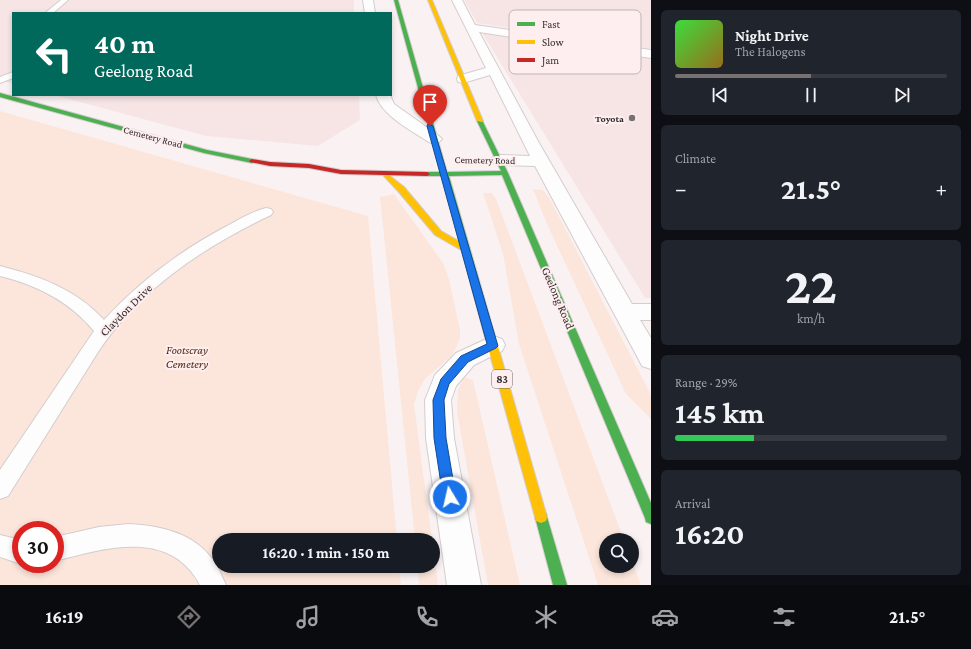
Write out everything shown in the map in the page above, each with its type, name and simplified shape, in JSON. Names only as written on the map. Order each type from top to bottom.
[{"type":"main road","name":"83","points":[[396,0],[560,585]]},
{"type":"main road","name":"Geelong Road","points":[[430,0],[464,79],[498,165],[651,518]]},
{"type":"main road","name":"Cemetery Road","points":[[0,95],[206,152],[270,164],[309,166],[341,172],[385,174],[445,173],[498,165]]},
{"type":"main road","name":"Cemetery Road","points":[[309,166],[343,162]]},
{"type":"main road","points":[[385,174],[401,189],[438,233],[466,249]]},
{"type":"street","points":[[368,0],[370,12]]},
{"type":"street","points":[[456,0],[541,161],[651,360]]},
{"type":"street","points":[[472,28],[509,33]]},
{"type":"street","points":[[641,53],[651,54]]},
{"type":"street","points":[[464,79],[494,70]]},
{"type":"street","points":[[383,96],[385,102],[389,107],[434,139]]},
{"type":"street","name":"Cemetery Road","points":[[498,165],[541,161]]},
{"type":"street","points":[[624,312],[651,312]]},
{"type":"street","points":[[464,585],[440,438],[438,400],[444,382],[465,359],[493,346]]},
{"type":"lane","points":[[50,12],[65,0]]},
{"type":"lane","points":[[0,80],[12,75]]},
{"type":"lane","name":"Claydon Drive","points":[[0,489],[104,331],[146,289],[182,260],[226,231],[266,212]]},
{"type":"lane","points":[[0,271],[28,278],[63,294],[86,311],[104,331]]},
{"type":"lane","points":[[64,547],[117,534],[140,534],[149,536],[171,542],[191,552],[209,575],[213,585]]},
{"type":"lane","points":[[0,546],[12,549]]},
{"type":"shaded area","points":[[0,0],[354,0],[354,12],[12,12],[12,84],[0,80]]},
{"type":"shaded area","points":[[464,0],[651,0],[651,50],[641,48],[641,10],[509,10],[509,28],[477,23]]},
{"type":"shaded area","points":[[481,31],[509,35],[509,74],[641,74],[641,55],[651,56],[651,298],[645,298]]},
{"type":"shaded area","points":[[58,96],[359,96],[360,120],[318,146],[206,136]]},
{"type":"green space","name":"Footscray Cemetery","points":[[0,111],[368,216],[396,533],[212,533],[212,573],[400,573],[401,585],[0,585]]},
{"type":"green space","points":[[533,189],[543,190],[550,199],[651,395],[651,419],[626,394],[547,224]]},
{"type":"green space","points":[[483,193],[492,193],[496,199],[621,533],[599,533],[599,573],[636,573],[641,585],[598,585],[519,344],[503,254]]},
{"type":"green space","points":[[394,194],[443,263],[449,279],[460,330],[460,339],[456,348],[451,356],[425,379],[419,389],[414,404],[431,533],[414,533],[380,197]]},
{"type":"green space","points":[[464,377],[473,380],[520,585],[488,585],[457,412],[458,390]]},
{"type":"green space","points":[[418,573],[436,573],[438,585],[419,585]]},
{"type":"traffic: fast","points":[[396,0],[484,315]]},
{"type":"traffic: fast","points":[[0,95],[206,152],[252,161]]},
{"type":"traffic: fast","points":[[480,121],[505,173],[651,518]]},
{"type":"traffic: fast","points":[[427,174],[505,173]]},
{"type":"traffic: fast","points":[[541,517],[560,585]]},
{"type":"traffic: slow","points":[[430,0],[480,121]]},
{"type":"traffic: slow","points":[[385,174],[401,189],[438,233],[466,249]]},
{"type":"traffic: slow","points":[[484,315],[541,517]]},
{"type":"traffic: jam","points":[[252,161],[270,164],[309,166],[341,172],[427,174]]},
{"type":"place","name":"Toyota","points":[[632,118]]},
{"type":"route","points":[[430,126],[493,346],[465,359],[444,382],[438,400],[440,438],[450,497]]}]
